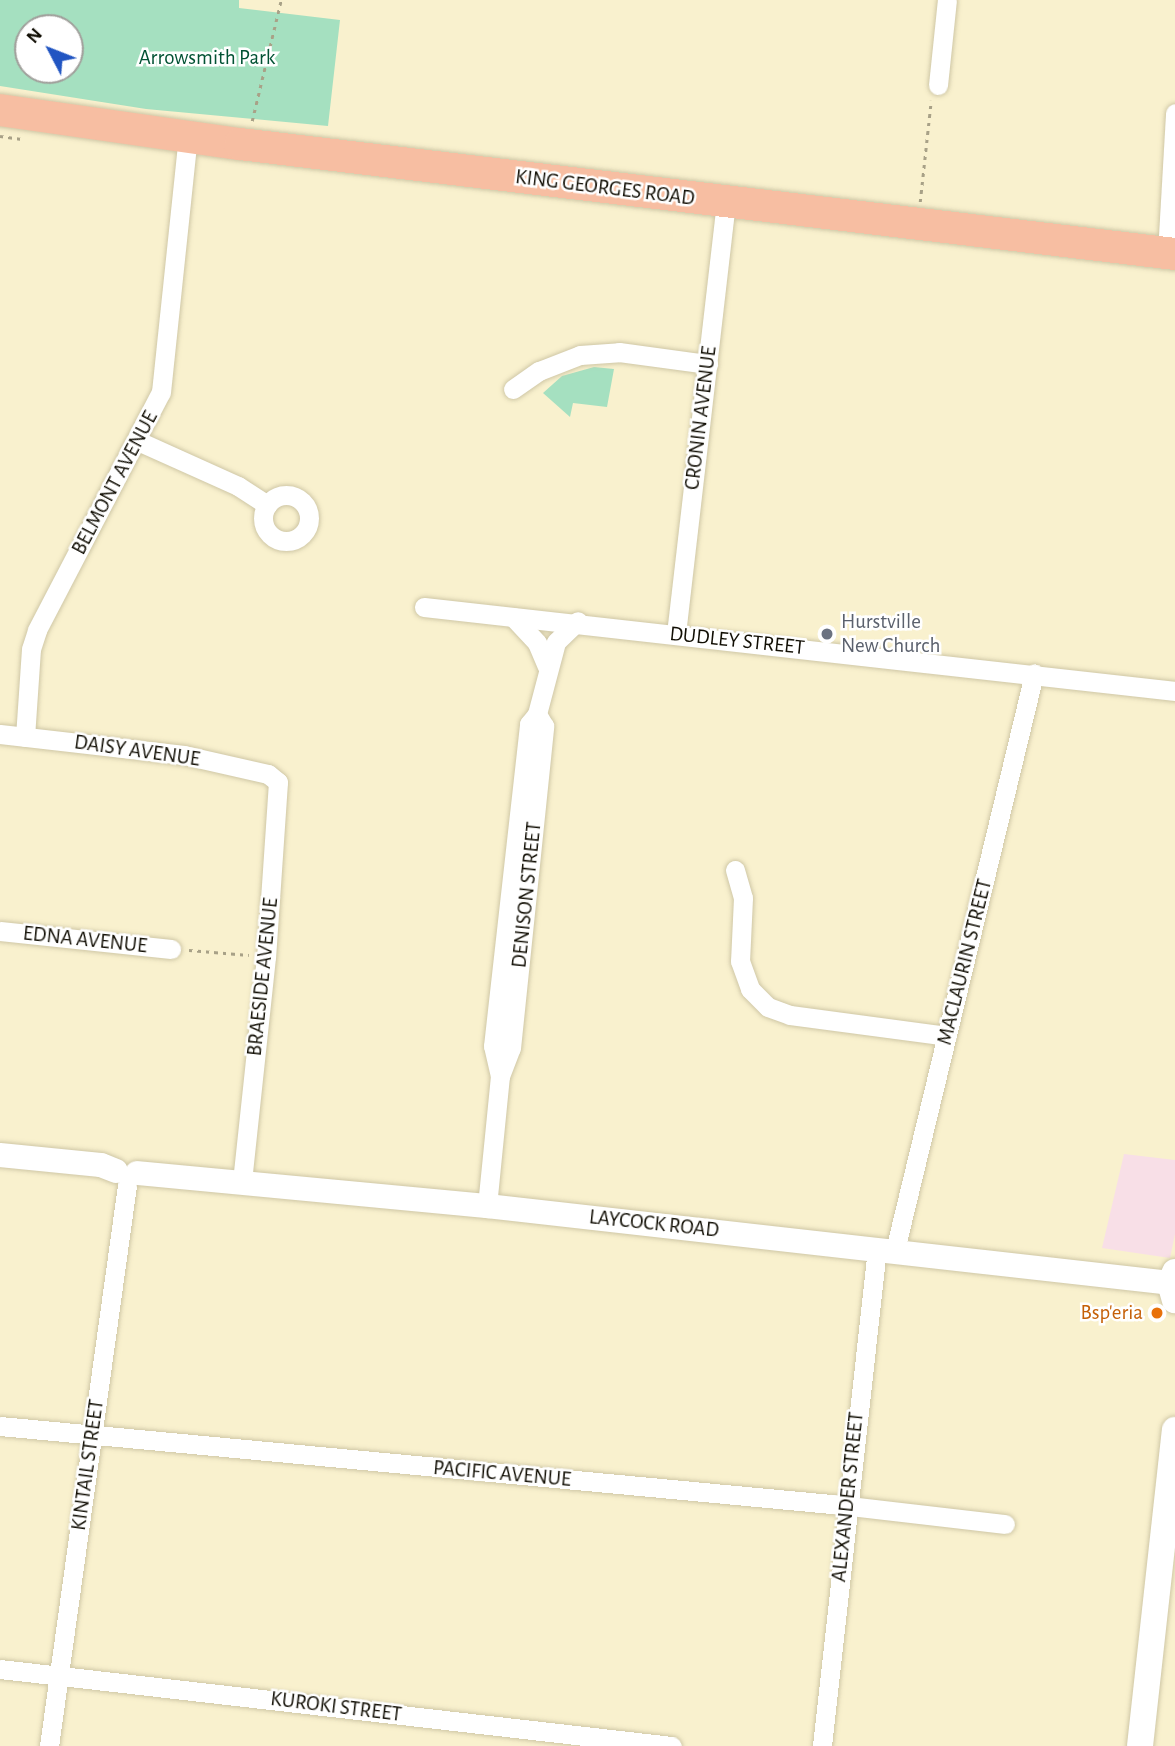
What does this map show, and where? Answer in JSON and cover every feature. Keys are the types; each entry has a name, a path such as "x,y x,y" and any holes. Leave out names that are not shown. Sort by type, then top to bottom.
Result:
{"highway":[{"name":"KING GEORGES ROAD","path":"0,110 35,118 188,137 1171,254"},
{"name":"KING GEORGES ROAD","path":"0,121 35,118"}],"main road":[{"path":"1140,1746 1175,1430"}],"street":[{"path":"935,91 947,0"},
{"path":"1171,254 1175,113"},
{"name":"BELMONT AVENUE","path":"25,737 33,640 162,392 188,137"},
{"name":"CRONIN AVENUE","path":"676,634 726,202"},
{"path":"513,389 539,371 580,355 619,352 708,364"},
{"path":"138,441 238,486 267,505"},
{"name":"DUDLEY STREET","path":"424,607 578,621 1175,691"},
{"path":"513,617 537,643 547,666"},
{"name":"DENISON STREET","path":"487,1206 500,1076 493,1046 529,724 537,714 547,666 556,642 578,621"},
{"name":"MACLAURIN STREET","path":"886,1250 947,1036 1034,674"},
{"name":"DAISY AVENUE","path":"0,734 184,755 273,776"},
{"name":"BRAESIDE AVENUE","path":"242,1181 266,957 280,791 273,776"},
{"path":"735,870 743,898 740,961 750,989 768,1007 790,1015 947,1036"},
{"name":"EDNA AVENUE","path":"0,931 170,948"},
{"name":"LAYCOCK ROAD","path":"0,1155 102,1165 127,1176 242,1181 487,1206 1173,1285"},
{"name":"KINTAIL STREET","path":"49,1746 127,1176"},
{"name":"ALEXANDER STREET","path":"822,1746 847,1505 886,1250"},
{"name":"PACIFIC AVENUE","path":"0,1426 847,1505 1004,1524"},
{"name":"KUROKI STREET","path":"0,1669 672,1746"}],"path":[{"path":"251,124 281,0"},
{"path":"920,202 935,91"},
{"path":"170,948 266,957"}],"shaded area":[{"path":"1124,1154 1175,1160 1175,1234 1170,1258 1102,1248"}],"green space":[{"name":"Arrowsmith Park","path":"0,0 239,0 239,8 340,20 328,126 146,109 0,86"},
{"path":"594,367 614,369 607,407 573,403 570,417 543,393 562,376"}],"place":[{"name":"Hurstville New Church","path":"827,634"},
{"name":"Bsp'eria","path":"1157,1313"}]}
